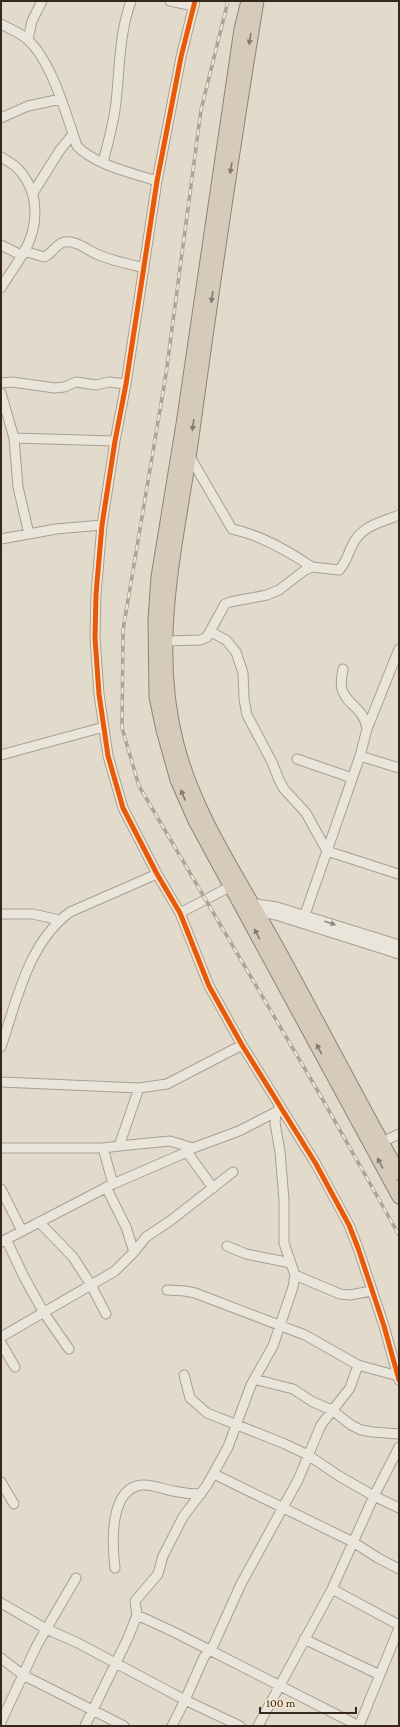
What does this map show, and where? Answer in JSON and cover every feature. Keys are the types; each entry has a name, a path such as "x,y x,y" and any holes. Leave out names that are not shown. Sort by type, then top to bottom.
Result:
{"highway":[{"path":"248,1 241,29 183,424 158,577 155,619 156,697 162,730 180,787 195,821 235,884 254,907 317,1020 399,1173"},
{"path":"257,1 189,455 168,583 165,679 171,720 178,748 200,808 235,884 399,1197"}],"street":[{"path":"28,39 32,21 42,1"},
{"path":"103,162 116,103 122,32 131,1"},
{"path":"170,1 195,4 181,57 157,181 126,384 115,441 102,525 96,594 95,638 99,694 108,756 124,808 157,874 180,913 209,986 278,1110 316,1164 348,1225 358,1248 371,1291 384,1326 399,1378"},
{"path":"1,24 28,39 50,72 77,146 83,152 103,162 157,181"},
{"path":"1,118 28,106 61,99"},
{"path":"33,193 60,150 73,134"},
{"path":"1,157 18,168 27,180 33,193 35,217 33,232 23,253 1,288"},
{"path":"1,245 23,253 44,257 55,247 64,242 73,243 86,247 99,255 144,268"},
{"path":"1,383 12,382 56,388 76,382 96,385 109,382 126,384"},
{"path":"1,393 5,427 14,438 18,487 29,534"},
{"path":"14,438 115,441"},
{"path":"189,455 232,529 246,532 291,552 312,567 339,570 343,566 357,538 373,524 399,515"},
{"path":"1,539 56,529 102,525"},
{"path":"165,641 200,640 211,632 225,604 267,595 279,590 305,570 312,567"},
{"path":"211,632 226,640 236,652 243,673 244,699 247,715 272,762 284,789 306,813 326,851 399,874"},
{"path":"303,919 360,756 367,728 399,649"},
{"path":"343,669 342,689 345,697 364,716 367,728"},
{"path":"1,755 104,727"},
{"path":"360,756 399,767"},
{"path":"296,759 352,778"},
{"path":"1,1047 23,979 38,947 60,920 70,912 157,874"},
{"path":"180,913 235,884"},
{"path":"254,907 277,907 303,919 399,954"},
{"path":"1,914 33,914 60,920"},
{"path":"303,919 399,945"},
{"path":"1,1082 139,1088 167,1084 242,1046"},
{"path":"119,1146 139,1088"},
{"path":"69,1349 44,1313 3,1240 110,1185 190,1150 239,1132 278,1110"},
{"path":"85,1726 128,1638 137,1615 135,1601 158,1574 164,1556 183,1517 214,1474 237,1426 254,1379 272,1346 295,1275 284,1238 284,1200 280,1152 275,1123 278,1110"},
{"path":"382,1142 399,1134"},
{"path":"1,1148 103,1148 170,1141 190,1150 213,1188"},
{"path":"103,1148 110,1185 134,1252"},
{"path":"1,1337 115,1271 155,1230 170,1221 233,1172"},
{"path":"1,1189 22,1231"},
{"path":"39,1222 73,1258 91,1285 106,1314"},
{"path":"227,1246 246,1254 291,1263"},
{"path":"295,1275 340,1294 350,1295 371,1291"},
{"path":"167,1290 195,1293 305,1335 358,1365 399,1378"},
{"path":"1,1343 14,1367"},
{"path":"172,1726 204,1657 214,1646 254,1560 284,1508 298,1480 321,1425 350,1388 358,1365"},
{"path":"184,1375 190,1398 206,1413 285,1444 308,1455 339,1476 399,1508"},
{"path":"254,1379 294,1389 313,1402 332,1410 351,1425 361,1430 399,1434"},
{"path":"258,1726 332,1589 374,1496 399,1447"},
{"path":"214,1474 353,1542 399,1569"},
{"path":"1,1482 3,1490 14,1504"},
{"path":"114,1568 113,1550 117,1513 121,1498 127,1491 143,1485 181,1493 201,1494"},
{"path":"1,1722 46,1629 76,1578"},
{"path":"332,1589 399,1625"},
{"path":"1,1603 46,1629 76,1642 185,1700 240,1726"},
{"path":"137,1615 176,1632 209,1650 280,1684 359,1726 399,1628"},
{"path":"304,1639 380,1675"},
{"path":"1,1658 23,1675 124,1726"}],"railway":[{"path":"228,1 201,110 166,374 123,630 122,728 139,786 319,1093 399,1235"}],"cycle path":[{"path":"195,1 181,57 157,181 126,384 115,441 102,525 96,594 95,638 99,694 108,756 123,808 157,874 180,913 209,986 242,1045 316,1164 349,1225 384,1326 399,1380"}]}
